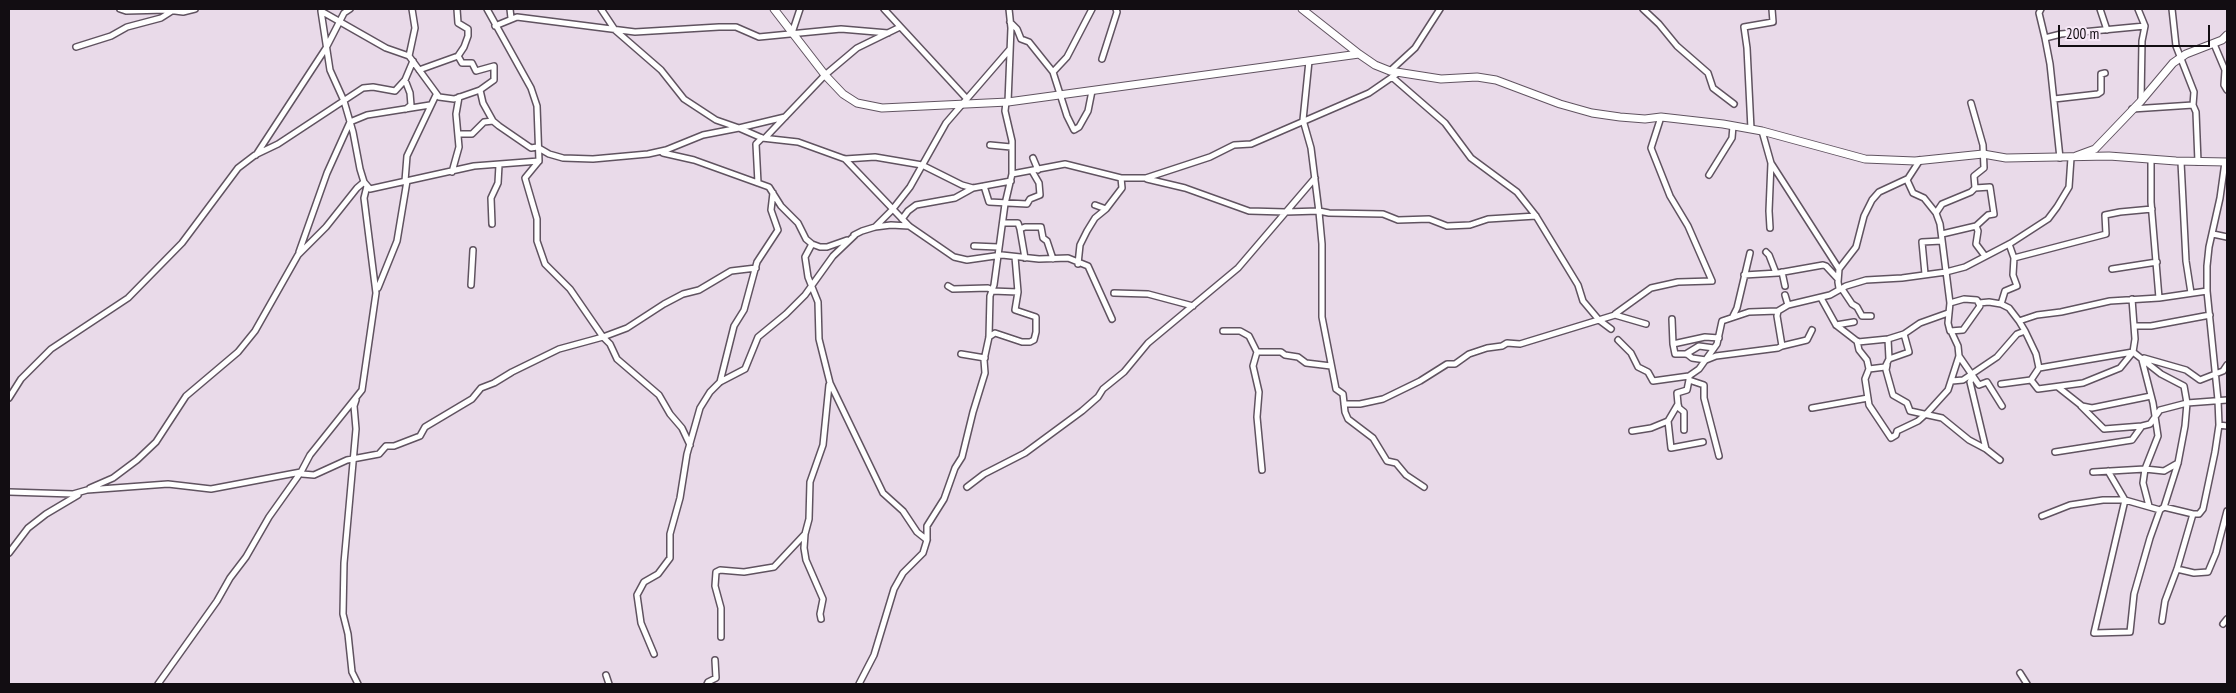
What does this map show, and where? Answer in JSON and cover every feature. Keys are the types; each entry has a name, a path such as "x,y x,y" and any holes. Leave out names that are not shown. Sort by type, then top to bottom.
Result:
{"street":[{"path":"120,9 126,11 183,12 195,9"},
{"path":"314,9 321,10 386,48 411,58 436,95 447,98 459,97 480,90 494,80 494,66 476,71 472,63 462,63 458,56"},
{"path":"255,155 326,48 341,22 344,12 350,9"},
{"path":"9,398 20,379 51,349 128,298 182,243 238,168 255,155 278,144 363,88 373,87 395,91 405,80 411,58 415,28 412,9"},
{"path":"419,70 458,56 468,36 468,29 458,23 457,9"},
{"path":"487,9 532,92 537,106 539,161 525,178 537,219 537,241 545,264 570,289 603,337 610,344 617,359 659,395 670,414 682,428 690,445"},
{"path":"510,9 511,18"},
{"path":"601,9 615,30 661,70 684,99 716,120 764,138 798,142 845,159 876,157 922,165 962,185 973,188"},
{"path":"774,9 825,75 843,94 857,104 868,107 882,108 965,101 1007,102 1359,54"},
{"path":"792,33 800,9"},
{"path":"884,9 965,101"},
{"path":"859,684 874,655 894,589 903,572 923,554 927,540 927,526 944,499 955,468 962,457 985,373 984,358 989,346 990,296 1005,204 1012,174 1012,147 1009,123 1005,111 1010,49 1009,9"},
{"path":"1053,72 1067,57 1092,9"},
{"path":"1102,59 1117,12 1116,9"},
{"path":"1302,9 1359,54 1375,65 1394,74 1445,123 1472,158 1517,192 1536,216 1578,285 1583,301 1599,320 1611,329"},
{"path":"1146,178 1210,157 1234,144 1251,144 1369,93 1394,74 1415,48 1440,9"},
{"path":"1643,9 1660,24 1677,46 1708,73 1713,88 1734,104"},
{"path":"1751,129 1747,48 1744,27 1773,22 1772,9"},
{"path":"2041,9 2039,13 2045,38 2054,99 2060,158"},
{"path":"2100,9 2107,30"},
{"path":"2138,9 2145,26 2142,42 2140,101"},
{"path":"2172,9 2176,46 2194,92 2193,105 2196,112 2198,162"},
{"path":"321,10 330,70 344,101 365,184 364,198 376,293"},
{"path":"76,47 111,36 127,27 161,18 172,11"},
{"path":"495,26 517,17 635,32 736,27 759,37 841,29 888,33"},
{"path":"1010,22 1017,29 1021,39 1029,42 1053,72 1074,130 1079,127 1088,111 1092,90"},
{"path":"2045,38 2061,34 2145,26"},
{"path":"758,183 756,144 825,75 857,48 900,27"},
{"path":"2071,158 2095,149 2140,101 2165,70 2180,58 2214,44 2227,35"},
{"path":"2214,44 2225,70 2224,85 2227,90"},
{"path":"875,227 892,210 910,187 946,123 1010,49"},
{"path":"1309,61 1303,120 1311,148 1319,210 1322,244 1322,317 1336,389 1343,394 1348,420 1373,438 1387,462 1396,463 1406,475 1424,487"},
{"path":"1394,74 1441,79 1477,77 1496,80 1560,104 1592,113 1637,118 1661,117 1751,129 1864,159 1920,160 1983,154 2006,158 2109,156 2181,162 2226,162 2206,266 2218,400 2218,425 2216,452 2203,509 2199,514 2193,514 2125,500 2103,500 2070,505 2042,516"},
{"path":"2054,99 2098,94 2101,92 2101,74 2105,74"},
{"path":"405,80 411,105 405,110"},
{"path":"480,90 483,103 494,121 531,148 537,147 556,157 575,159 658,152 703,135 785,117"},
{"path":"158,684 217,601 269,517 301,472 310,455 362,390 376,293 397,241 406,181 407,156 436,95"},
{"path":"452,172 459,147 456,114 459,97"},
{"path":"1971,102 1980,131 1984,168 1974,176 1975,188"},
{"path":"9,553 28,528 46,514 87,490 113,478 137,460 156,442 186,396 238,352 255,332 298,255 327,173 350,122 367,115 430,105"},
{"path":"2132,109 2193,105"},
{"path":"1344,404 1360,404 1383,399 1420,381 1447,364 1455,364 1469,354 1487,348 1502,346 1507,343 1520,344 1615,315 1651,288 1678,282 1712,282 1688,226 1670,196 1651,148 1661,117"},
{"path":"459,134 472,134 484,122 494,121"},
{"path":"1709,175 1732,138 1733,126"},
{"path":"1762,132 1771,163 1839,270"},
{"path":"990,145 1012,147"},
{"path":"658,152 694,160 769,187 781,206 798,223 806,238 820,248 843,243 855,235 875,227 891,225 909,226"},
{"path":"984,186 988,201 1005,204 1027,204 1030,199 1040,195 1033,158"},
{"path":"1684,430 1684,412 1679,408 1677,393 1687,390 1689,378 1706,360 1714,348 1719,338 1722,321 1750,312 1778,311 1788,305 1821,298 1866,280 1925,274 1965,267 2009,244 2048,219 2069,187 2071,158"},
{"path":"845,159 909,226 954,257 966,260 997,255 1053,260 1068,258 1078,264 1088,266 1112,319"},
{"path":"2151,159 2152,209 2159,298"},
{"path":"1871,316 1862,316 1857,307 1852,304 1842,289 1839,288 1839,270 1853,252 1864,216 1872,200 1879,192 1906,179 1920,160"},
{"path":"365,184 374,189 474,166 539,161"},
{"path":"2181,162 2186,261 2191,294"},
{"path":"1770,228 1771,163"},
{"path":"1012,174 1065,164 1121,178 1146,178 1185,188 1249,211 1285,212 1319,210 1329,214 1383,214 1398,220 1429,219 1447,226 1470,225 1488,219 1536,216"},
{"path":"492,224 491,198 498,183 499,165"},
{"path":"1078,264 1080,245 1095,218 1106,209 1122,188 1121,178"},
{"path":"967,487 991,470 1025,453 1082,411 1124,372 1148,343 1238,268 1315,178"},
{"path":"1821,298 1836,325 1857,341 1859,350 1867,360 1869,369 1865,379 1871,411 1891,438 1896,435 1897,431 1925,415 1948,390 1959,356 1958,346 1948,320 1950,302 1942,234 1936,213 1924,198 1914,193 1906,179"},
{"path":"902,219 916,205 955,198 973,188 1011,181"},
{"path":"298,255 365,184"},
{"path":"1936,213 1942,204 1968,194 1975,188 1990,187 1994,214 1988,215 1987,218 1976,226 1942,234"},
{"path":"720,382 734,326 744,310 756,268 764,250 778,230 771,210 773,193"},
{"path":"1095,205 1106,209"},
{"path":"2014,258 2106,234 2105,215 2152,209"},
{"path":"1003,223 1018,223 1025,258"},
{"path":"1976,226 1978,231 1976,244 1985,256"},
{"path":"1020,229 1025,227 1041,227 1042,238 1047,241 1053,260"},
{"path":"2213,234 2227,237"},
{"path":"654,654 641,622 636,595 644,582 658,574 670,558 670,534 700,408 710,392 720,382 745,369 758,336 786,314 812,286 834,256 855,235"},
{"path":"1925,274 1922,242 1942,241"},
{"path":"812,244 805,256 818,302 819,339 830,383 883,492 903,511 917,532 927,540"},
{"path":"2001,304 2004,291 2017,286 2013,275 2014,258 2009,244"},
{"path":"974,246 998,248"},
{"path":"471,285 474,250"},
{"path":"1733,316 1737,308 1750,252"},
{"path":"1766,252 1776,273"},
{"path":"989,337 995,333 1022,342 1034,340 1036,317 1015,310 1018,292 1015,257"},
{"path":"2112,269 2157,262"},
{"path":"1744,275 1776,273 1823,264 1838,279"},
{"path":"9,492 73,494 87,490 168,484 211,489 301,472 302,474 314,475 352,459 378,454 386,446 394,446 420,436 425,427 472,399 481,388 494,383 535,360 559,349 603,337 627,328 664,304 683,294 699,290 730,271 756,268"},
{"path":"1782,272 1785,286"},
{"path":"948,286 953,289 988,288 1018,292"},
{"path":"2019,321 2038,315 2110,301 2159,298 2207,291"},
{"path":"1114,293 1148,294 1193,306"},
{"path":"1785,295 1788,305"},
{"path":"1950,302 1971,298 1979,303 2001,304 2009,308 2019,321 2036,354 2039,368 2031,380 2001,384"},
{"path":"2031,380 2038,389 2083,383 2120,368 2133,352 2135,339 2132,299"},
{"path":"1951,331 1964,329 1969,319 1980,306 1979,303"},
{"path":"1778,311 1777,325 1782,346"},
{"path":"1857,341 1888,339 1904,334 1920,323 1948,313"},
{"path":"1615,315 1646,324"},
{"path":"2134,326 2151,326 2210,315"},
{"path":"1672,319 1675,354 1686,354 1698,346 1714,348"},
{"path":"1836,325 1854,322"},
{"path":"1686,354 1692,358 1706,360 1716,356 1746,353 1807,340 1812,330"},
{"path":"1223,331 1240,331 1249,336 1257,352 1253,366 1259,392 1258,417 1262,470"},
{"path":"1952,381 1963,380 1973,375 1997,357 2017,334 2025,331"},
{"path":"1869,369 1886,365 1909,352 1904,334"},
{"path":"1673,344 1705,337 1719,338"},
{"path":"1888,339 1886,365 1894,395 1907,403 1910,411 1942,418 2000,460"},
{"path":"1618,340 1631,353 1638,367 1648,372 1653,381 1689,378 1704,385 1704,398 1719,456"},
{"path":"1257,352 1281,352 1285,355 1298,357 1306,363 1331,366"},
{"path":"2039,368 2133,352 2161,374 2184,386 2187,403 2178,462 2150,538 2134,594 2130,632 2094,633 2125,500 2108,471"},
{"path":"961,354 984,358"},
{"path":"1959,356 1979,385 1987,382 2002,406"},
{"path":"2141,358 2186,370 2200,380 2216,375 2223,371 2227,365"},
{"path":"2141,358 2151,396 2158,436 2145,469 2143,483 2150,506"},
{"path":"1973,375 1970,382 1986,449"},
{"path":"821,619 823,599 806,560 805,534 810,519 810,482 823,445 830,383"},
{"path":"2057,386 2081,405 2104,429 2150,424 2160,410 2187,403 2227,400"},
{"path":"2081,405 2092,408 2151,396"},
{"path":"356,398 354,406 356,430 344,563 343,614 348,634 352,672 358,684"},
{"path":"1812,408 1868,398"},
{"path":"1632,431 1654,427 1668,421 1678,404"},
{"path":"1668,421 1671,448 1703,442"},
{"path":"2218,425 2227,426"},
{"path":"2054,452 2132,440 2142,426"},
{"path":"2093,472 2145,469 2164,471 2178,462"},
{"path":"2177,569 2194,573 2208,572 2226,523 2227,511"},
{"path":"2162,620 2165,601 2177,569 2193,514"},
{"path":"721,637 721,608 714,586 716,572 720,570 744,572 774,566 784,558 805,534"},
{"path":"2223,624 2227,619"},
{"path":"707,684 716,678 715,660"},
{"path":"2020,673 2027,684"},
{"path":"606,674 609,684"}]}
